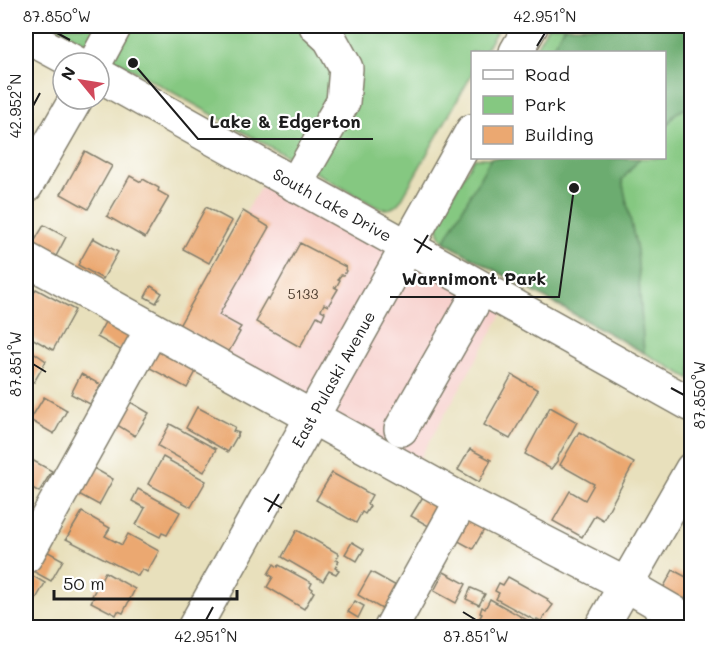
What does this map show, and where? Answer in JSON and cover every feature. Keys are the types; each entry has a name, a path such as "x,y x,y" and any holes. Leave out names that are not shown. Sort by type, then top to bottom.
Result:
{"street":[{"path":"102,51 115,26"},
{"path":"295,185 343,102 346,68 330,39 316,26"},
{"path":"517,51 531,26"},
{"path":"26,36 54,51"},
{"name":"South Lake Drive","path":"111,82 692,405"},
{"path":"26,186 69,111"},
{"name":"East Pulaski Avenue","path":"194,627 471,133"},
{"path":"26,259 462,500 625,584 692,623"},
{"path":"401,429 481,289"},
{"path":"26,556 152,328"},
{"path":"601,627 692,469"},
{"path":"391,627 462,500"}],"shaded area":[{"path":"270,171 508,304 412,472 171,339"}],"green space":[{"path":"55,26 500,26 485,51 471,51 471,76 401,200 393,207 384,209 111,57 111,51 99,51"},
{"path":"548,26 691,26 691,379 444,242 439,233 439,218 473,159 666,159 666,51 534,51"},
{"path":"565,26 691,26 691,106 676,113 666,127 666,51 551,51"},
{"path":"490,159 639,159 622,180 637,250 644,353 444,242"}],"building":[{"path":"85,151 112,166 88,209 61,194"},
{"path":"130,176 141,182 143,179 169,197 145,238 107,216"},
{"path":"206,207 232,221 209,263 183,249"},
{"path":"243,211 269,227 219,315 241,327 228,353 179,326"},
{"path":"44,225 66,237 54,260 31,247"},
{"path":"93,238 118,252 103,279 78,265"},
{"path":"300,243 346,267 346,271 338,279 340,280 334,287 338,289 328,306 324,304 321,310 325,312 322,319 317,316 300,347 256,322 260,315 258,314 267,298 269,300"},
{"path":"151,286 162,293 156,303 145,297"},
{"path":"36,289 75,310 53,350 26,335 26,307"},
{"path":"111,311 137,325 122,351 97,337"},
{"path":"152,340 199,366 187,388 139,362"},
{"path":"26,347 46,361 34,382 26,379"},
{"path":"81,374 101,385 90,404 71,394"},
{"path":"512,375 538,390 510,439 484,425"},
{"path":"44,397 67,410 54,434 30,420"},
{"path":"127,400 149,413 135,436 114,423"},
{"path":"197,407 235,427 233,431 239,433 228,452 186,428"},
{"path":"550,407 577,422 551,469 525,454"},
{"path":"170,424 216,449 204,472 158,446"},
{"path":"579,432 634,463 603,520 595,515 582,537 553,521 570,491 585,500 594,484 560,465"},
{"path":"470,449 491,460 479,482 458,470"},
{"path":"163,457 206,481 191,507 148,484"},
{"path":"30,459 52,471 39,492 26,484 26,467"},
{"path":"88,465 113,479 99,505 73,491"},
{"path":"332,473 372,495 367,504 370,506 365,514 362,512 356,523 316,500"},
{"path":"138,489 180,512 167,535 162,533 160,537 136,525 145,508 132,501"},
{"path":"424,495 445,507 432,528 411,516"},
{"path":"82,512 110,528 105,536 122,545 128,534 159,551 147,572 142,569 138,576 66,539"},
{"path":"464,514 486,526 473,549 451,537"},
{"path":"297,530 339,554 336,560 339,561 335,568 339,570 336,574 329,571 323,581 282,557"},
{"path":"352,542 364,549 357,561 345,554"},
{"path":"41,548 63,560 51,581 29,569"},
{"path":"274,564 312,583 310,587 314,592 304,609 267,587 273,577 268,574"},
{"path":"673,570 692,580 692,587 682,604 661,592"},
{"path":"26,572 45,583 33,604 26,600"},
{"path":"105,572 135,589 123,613 118,611 116,615 91,602"},
{"path":"371,572 400,588 387,612 358,595"},
{"path":"444,572 466,584 456,603 434,591"},
{"path":"508,577 548,599 547,601 553,605 541,621 537,619 536,621 496,599 499,593 495,591 499,583 503,585"},
{"path":"471,588 485,594 479,605 466,599"},
{"path":"490,599 534,624 532,628 481,628 476,624 482,614 480,613 482,607 485,609"},
{"path":"355,601 364,606 358,618 348,612"}],"place":[{"name":"Lake & Edgerton","path":"133,63"},
{"name":"Warnimont Park","path":"574,188"}]}
